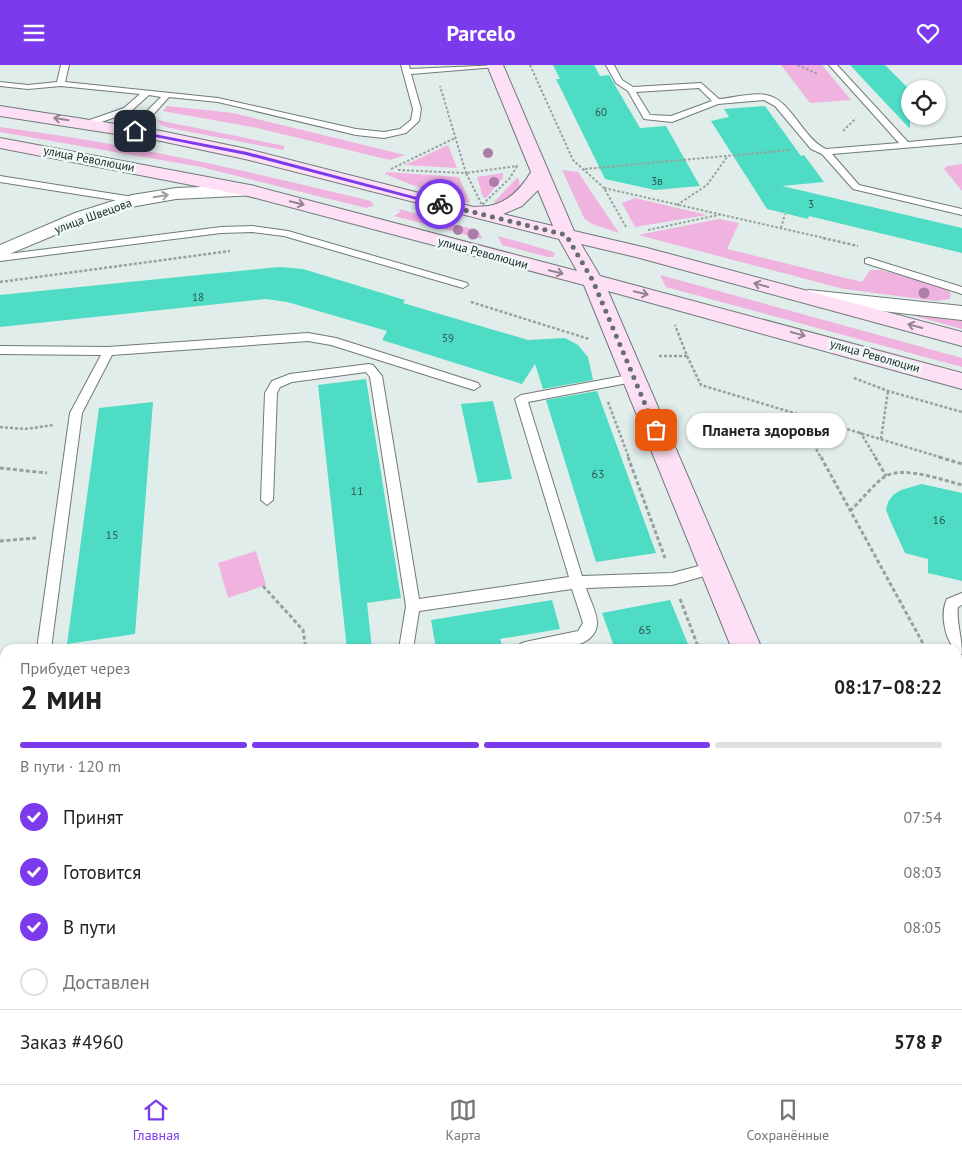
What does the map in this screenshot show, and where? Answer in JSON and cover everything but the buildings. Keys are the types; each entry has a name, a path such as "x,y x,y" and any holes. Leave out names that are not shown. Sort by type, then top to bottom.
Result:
{"main road":[{"path":"495,65 566,235 593,281 745,644"},
{"path":"0,111 151,134 247,154 464,211 640,252 962,339"},
{"name":"улица Революции","path":"0,143 250,191 827,342 962,381"},
{"path":"464,211 484,212 512,205 525,197 534,186 539,173"},
{"path":"345,215 362,217 371,215 384,207 388,198 385,193 374,186"}],"street":[{"name":"улица Швецова","path":"0,252 97,211 133,201 200,192 250,191"},
{"path":"808,297 962,313"}],"lane":[{"path":"60,84 65,65"},
{"path":"0,77 218,100 356,133 384,135 403,131 415,121 417,109 406,68 436,69 495,65"},
{"path":"610,65 619,81 631,91 647,117 662,120 672,119 717,102 765,97 778,103 814,147 826,152 856,187 962,211"},
{"path":"833,65 906,145"},
{"path":"0,84 28,87 60,84"},
{"path":"631,91 701,85 717,102"},
{"path":"87,123 127,110 148,92"},
{"path":"151,134 143,125 148,115 168,94"},
{"path":"826,152 962,140"},
{"path":"0,179 133,201"},
{"path":"0,258 221,230 253,229 285,233 462,285"},
{"path":"870,261 962,291"},
{"path":"0,350 108,351 308,337 332,341 474,385"},
{"path":"45,644 76,413 108,351"},
{"path":"267,499 271,393 276,384 290,378 369,368 376,376 413,606 407,644"},
{"path":"549,644 582,637 588,630 590,623 521,399 634,378"},
{"path":"413,606 578,581 672,579 714,568"},
{"path":"960,644 950,628 949,614 952,603 962,599"}],"path":[{"path":"530,65 573,160 604,188 630,234"},
{"path":"798,65 824,77"},
{"path":"436,69 466,173 482,205 510,178 517,166 466,173"},
{"path":"838,137 858,115"},
{"path":"391,169 455,138"},
{"path":"676,205 707,185 727,157"},
{"path":"585,169 614,167"},
{"path":"604,188 864,248"},
{"path":"640,232 723,214"},
{"path":"781,228 785,214"},
{"path":"0,282 237,250"},
{"path":"466,301 592,340 602,357 602,383 697,644"},
{"path":"673,320 701,385 962,464"},
{"path":"659,356 687,356"},
{"path":"881,439 888,391"},
{"path":"797,414 923,644"},
{"path":"0,427 25,429 74,423"},
{"path":"860,432 886,476"},
{"path":"0,468 67,475"},
{"path":"850,511 886,476 908,474 962,485"},
{"path":"0,541 60,537"},
{"path":"263,586 303,630 305,644"}],"shaded area":[{"path":"781,65 822,65 851,100 810,103"},
{"path":"167,106 233,113 405,155 390,160 257,128 163,111"},
{"path":"157,120 285,146 283,150 170,128 161,125"},
{"path":"0,127 93,141 186,159 371,201 374,206 366,208 201,167 0,132"},
{"path":"448,145 457,168 405,165"},
{"path":"962,164 962,191 944,169 947,166"},
{"path":"562,170 578,172 619,233 592,224 584,218"},
{"path":"387,172 459,177 470,203 437,195 385,174"},
{"path":"503,173 503,178 486,198 483,197 477,177"},
{"path":"518,177 521,190 497,205 494,202"},
{"path":"635,198 707,215 635,227 622,203"},
{"path":"399,209 479,231 482,239 394,216 400,212"},
{"path":"719,219 739,223 727,249 862,282 870,270 881,270 946,288 951,294 950,299 936,301 844,289 638,235"},
{"path":"498,236 551,251 555,254 553,257 548,257 502,245"},
{"path":"660,275 962,358 962,367 666,287"},
{"path":"904,313 962,321 962,329"},
{"path":"256,551 266,585 228,598 218,563"}],"way so far":[{"path":"440,204 566,235 593,281 656,430"}],"place":[{"name":"Планета здоровья","path":"656,430"}],"route":[{"path":"135,131 247,154 440,204"}]}
